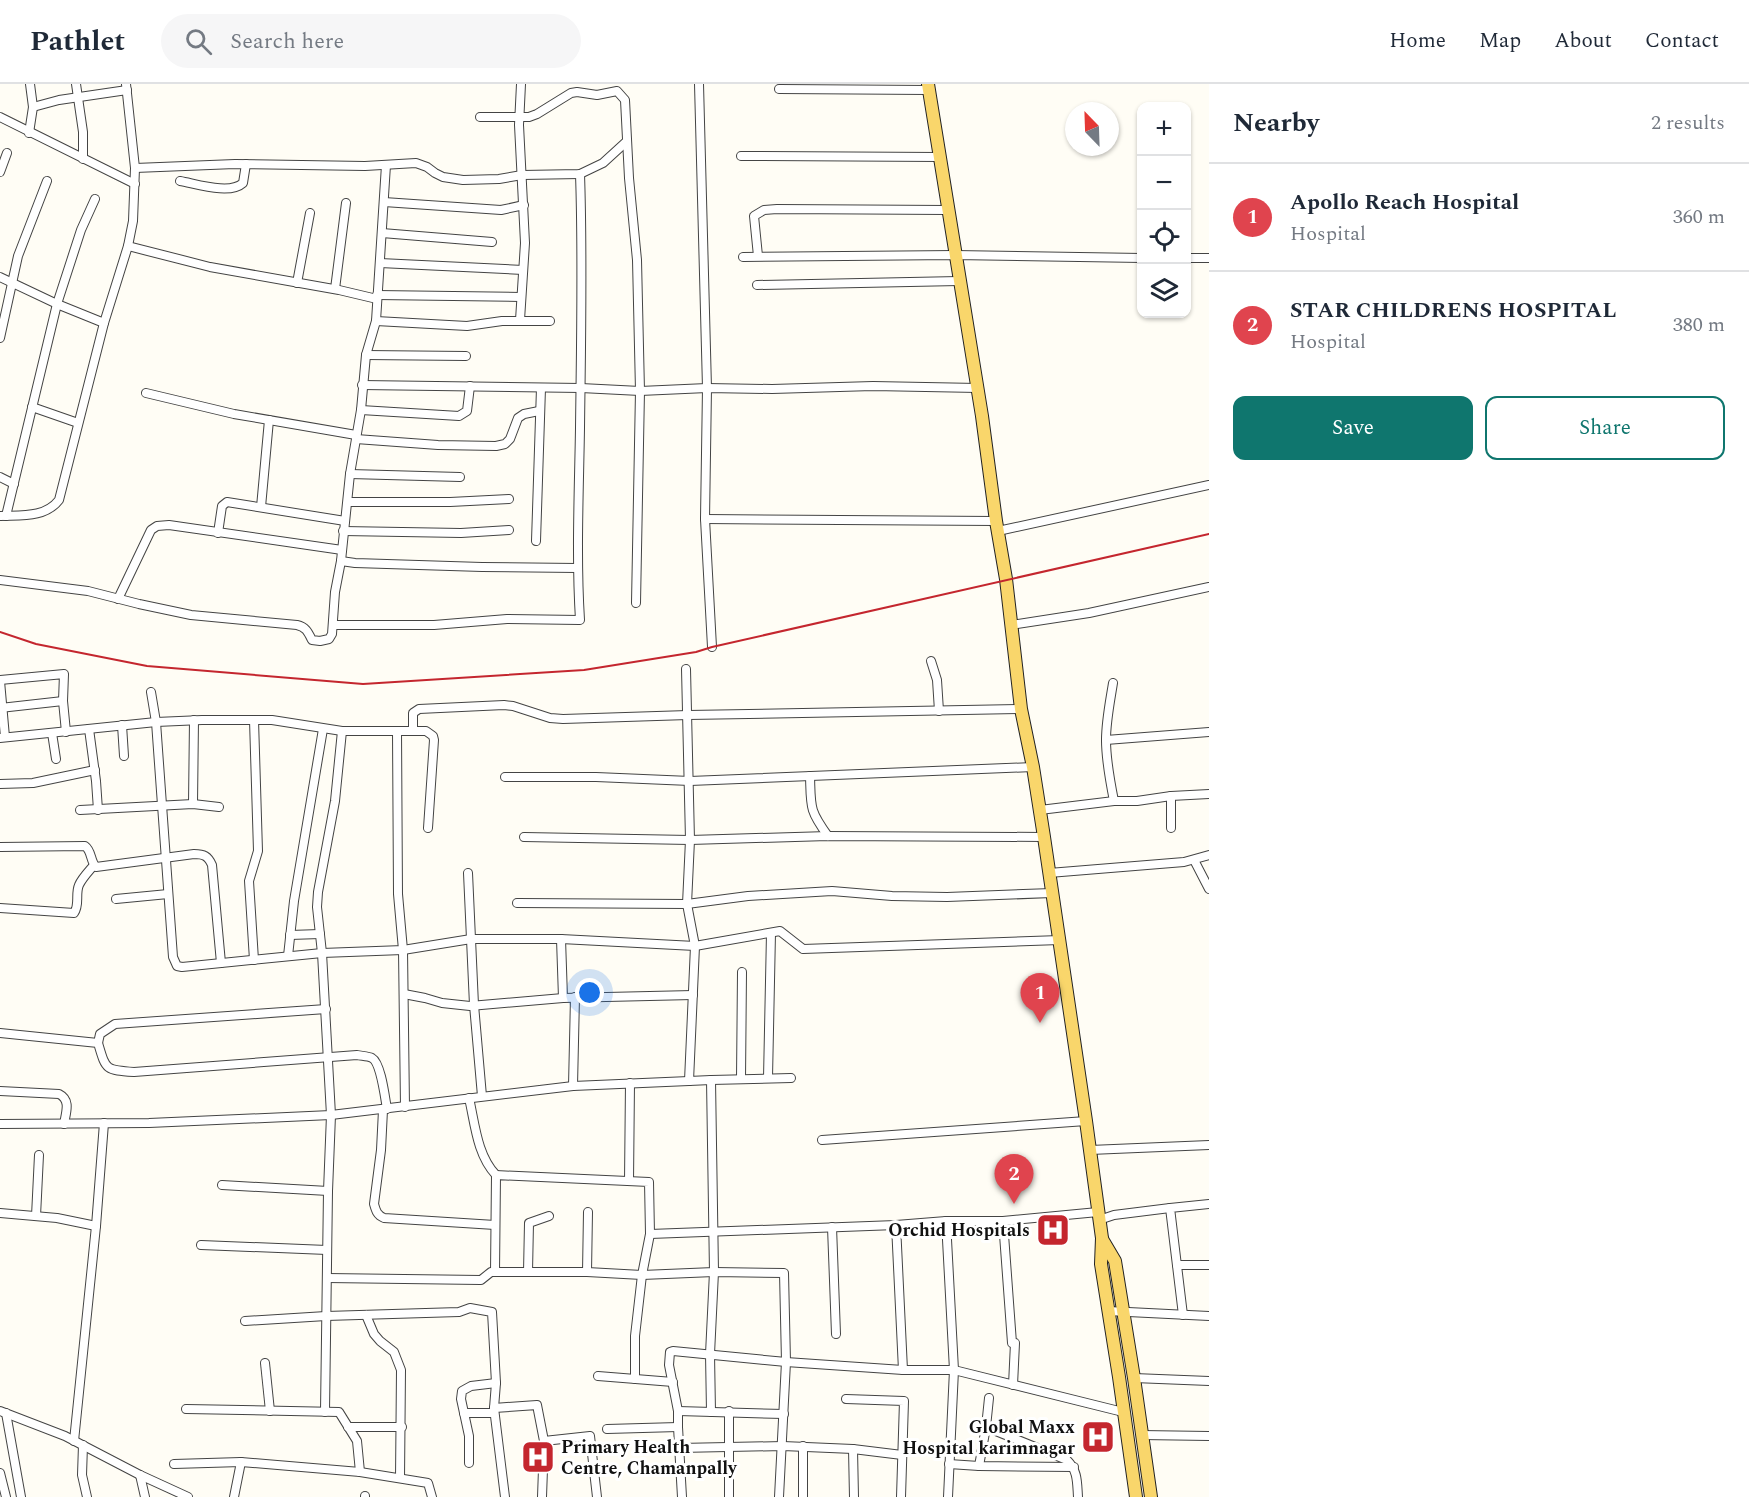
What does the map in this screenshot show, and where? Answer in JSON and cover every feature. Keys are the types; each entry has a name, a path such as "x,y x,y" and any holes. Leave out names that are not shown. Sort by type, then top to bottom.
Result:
{"main road":[{"path":"928,87 978,388 1006,579 1021,709 1033,767 1060,940 1102,1238 1101,1264 1136,1497"},
{"path":"1102,1238 1115,1261 1151,1497"}],"street":[{"path":"29,133 33,107 30,84"},
{"path":"76,84 83,132 83,159"},
{"path":"520,320 525,243 520,117 521,84"},
{"path":"699,84 708,388 705,519 712,647"},
{"path":"33,107 127,87 135,168 135,206 128,246 104,323 59,500 43,512 3,516 14,484 57,304 81,230 95,199"},
{"path":"779,89 928,87"},
{"path":"480,117 520,117 537,114 571,93 577,92 597,95 617,91 625,100 626,142 637,260 640,391 636,603"},
{"path":"0,117 135,184"},
{"path":"135,168 416,164 427,166 443,177 463,180 499,179 580,174 603,163 626,142"},
{"path":"0,172 7,153"},
{"path":"741,156 940,157"},
{"path":"180,181 210,187 235,188 243,183 246,165"},
{"path":"0,580 88,591 191,615 302,626 308,631 312,640 329,639 333,625 335,592 341,561 350,474 361,410 366,355 376,321 386,165"},
{"path":"333,625 434,625 507,619 580,620 577,568 582,242 580,174"},
{"path":"0,339 22,242 47,181"},
{"path":"384,202 501,210 524,206"},
{"path":"335,289 346,203"},
{"path":"758,256 754,216 764,210 802,208 948,210"},
{"path":"297,283 310,213"},
{"path":"382,232 492,242"},
{"path":"128,246 210,267 377,297 521,297"},
{"path":"743,256 955,255 1137,258"},
{"path":"1191,258 1209,258"},
{"path":"380,262 523,270"},
{"path":"0,277 104,323"},
{"path":"757,285 959,280"},
{"path":"376,321 467,326 520,320 550,321"},
{"path":"366,355 466,356"},
{"path":"362,385 541,387 640,391 873,386 978,388"},
{"path":"361,410 459,416 467,411 470,386"},
{"path":"536,541 541,387"},
{"path":"146,393 234,414 356,437 438,445 496,446 505,444 510,439 518,418 524,414 539,411"},
{"path":"32,407 78,423"},
{"path":"261,507 269,420"},
{"path":"350,474 460,477"},
{"path":"0,477 14,484"},
{"path":"705,519 997,526 1209,486"},
{"path":"348,502 509,499"},
{"path":"218,533 222,506 224,503 231,502 345,521"},
{"path":"118,598 151,530 157,526 169,525 342,550"},
{"path":"343,531 461,533 509,530"},
{"path":"341,561 471,567 577,568"},
{"path":"1011,625 1089,613 1209,588"},
{"path":"931,661 937,680 939,711"},
{"path":"686,669 690,781 687,904 695,946 689,1081"},
{"path":"66,732 63,674 0,680 2,738 66,732 122,725 194,720 272,720 342,731 413,730 430,733 434,740 428,828"},
{"path":"1113,683 1106,740 1114,801"},
{"path":"151,692 156,722 173,957 177,966 322,953 403,950 471,939 561,939 695,946 780,931 803,949 1060,940"},
{"path":"1,708 63,701"},
{"path":"413,730 413,713 419,709 513,706 540,716 563,719 1021,709"},
{"path":"193,804 194,720"},
{"path":"254,720 259,843 249,881 254,960"},
{"path":"122,725 124,756"},
{"path":"89,729 98,810"},
{"path":"288,956 294,901 323,729"},
{"path":"325,1412 331,1115 326,1009 317,907 335,801 342,731"},
{"path":"397,731 398,894 403,950 405,1107"},
{"path":"1106,740 1209,732"},
{"path":"52,733 56,759"},
{"path":"505,777 596,777 690,781 1033,767"},
{"path":"0,784 33,783 94,770"},
{"path":"810,776 811,806 817,821 828,836"},
{"path":"1040,810 1114,801 1209,794"},
{"path":"1171,796 1171,828"},
{"path":"80,810 193,804 219,807"},
{"path":"524,837 690,840 828,836 1044,837"},
{"path":"0,847 85,846 89,848 94,865"},
{"path":"94,865 102,867 203,854 212,865 221,963"},
{"path":"1049,873 1184,862 1209,855"},
{"path":"1194,860 1209,889"},
{"path":"0,908 74,913 79,885 94,865"},
{"path":"468,873 474,1005 482,1096"},
{"path":"517,903 687,904 748,896 832,891 892,896 947,897 1052,893"},
{"path":"116,899 168,894"},
{"path":"768,1078 771,933"},
{"path":"290,935 320,934"},
{"path":"561,939 563,998"},
{"path":"741,1079 742,972"},
{"path":"404,994 442,1003 474,1005 575,997 693,995"},
{"path":"573,1086 575,997"},
{"path":"326,1009 115,1024 100,1034 98,1043 107,1067 115,1071 134,1072 357,1055 374,1059 378,1066 385,1109 374,1204 376,1211 384,1218 495,1225"},
{"path":"0,1034 98,1043"},
{"path":"0,1124 149,1123 331,1115 573,1086 791,1078"},
{"path":"711,1080 715,1231 710,1353 711,1412"},
{"path":"629,1181 630,1083"},
{"path":"0,1091 63,1096 67,1104 64,1124"},
{"path":"469,1098 482,1154 496,1175 649,1182 650,1234 642,1275 635,1336 635,1379"},
{"path":"822,1140 1086,1121"},
{"path":"74,1441 104,1124"},
{"path":"1090,1150 1209,1145"},
{"path":"36,1216 39,1155"},
{"path":"495,1272 496,1175"},
{"path":"222,1185 328,1191"},
{"path":"650,1234 1099,1216 1209,1204"},
{"path":"1170,1208 1183,1315"},
{"path":"586,1272 588,1212"},
{"path":"0,1213 57,1218 96,1226"},
{"path":"528,1272 529,1223 549,1216"},
{"path":"946,1221 954,1370 948,1497"},
{"path":"1003,1221 1014,1343 1013,1385"},
{"path":"896,1225 903,1370"},
{"path":"832,1227 836,1334"},
{"path":"201,1245 327,1250"},
{"path":"1177,1265 1209,1265"},
{"path":"327,1278 481,1280 489,1273 495,1272 586,1272 642,1275 714,1272 784,1273 786,1362 779,1497"},
{"path":"245,1321 459,1312 470,1308 492,1312 496,1383 494,1410 506,1497"},
{"path":"1108,1311 1209,1316"},
{"path":"366,1315 374,1334 394,1352 401,1370 400,1478"},
{"path":"682,1497 678,1411 669,1365 670,1352 673,1351 903,1370 954,1370 1123,1412"},
{"path":"265,1363 270,1411"},
{"path":"598,1376 673,1382"},
{"path":"1134,1378 1209,1381"},
{"path":"469,1463 469,1436 461,1399 462,1391 471,1386 496,1383"},
{"path":"979,1466 989,1398"},
{"path":"846,1399 904,1401 901,1497"},
{"path":"464,1413 537,1405 544,1441 542,1497"},
{"path":"186,1410 339,1412 357,1441 360,1472"},
{"path":"678,1411 784,1414"},
{"path":"729,1411 729,1497"},
{"path":"3,1412 83,1445 188,1497"},
{"path":"3,1412 21,1497"},
{"path":"986,1426 1067,1460 1074,1467 1077,1476 1077,1497"},
{"path":"348,1427 402,1427"},
{"path":"607,1429 678,1427"},
{"path":"544,1441 590,1436 597,1497"},
{"path":"1141,1436 1209,1436"},
{"path":"83,1445 82,1475 87,1497"},
{"path":"679,1448 803,1446 902,1455"},
{"path":"803,1446 803,1497"},
{"path":"853,1449 854,1497"},
{"path":"234,1497 241,1462"},
{"path":"174,1464 241,1462 360,1472 428,1483 432,1497"},
{"path":"949,1464 1074,1467"},
{"path":"0,1473 6,1497"},
{"path":"140,1475 145,1497"}],"railway":[{"path":"0,632 36,644 147,666 363,684 584,670 696,652 1209,534"}],"place":[{"name":"Apollo Reach Hospital","path":"1040,1023"},
{"name":"STAR CHILDRENS HOSPITAL","path":"1014,1204"},
{"name":"Orchid Hospitals","path":"1053,1230"},
{"name":"Global Maxx Hospital karimnagar","path":"1098,1437"},
{"name":"Primary Health Centre, Chamanpally","path":"538,1457"}]}
